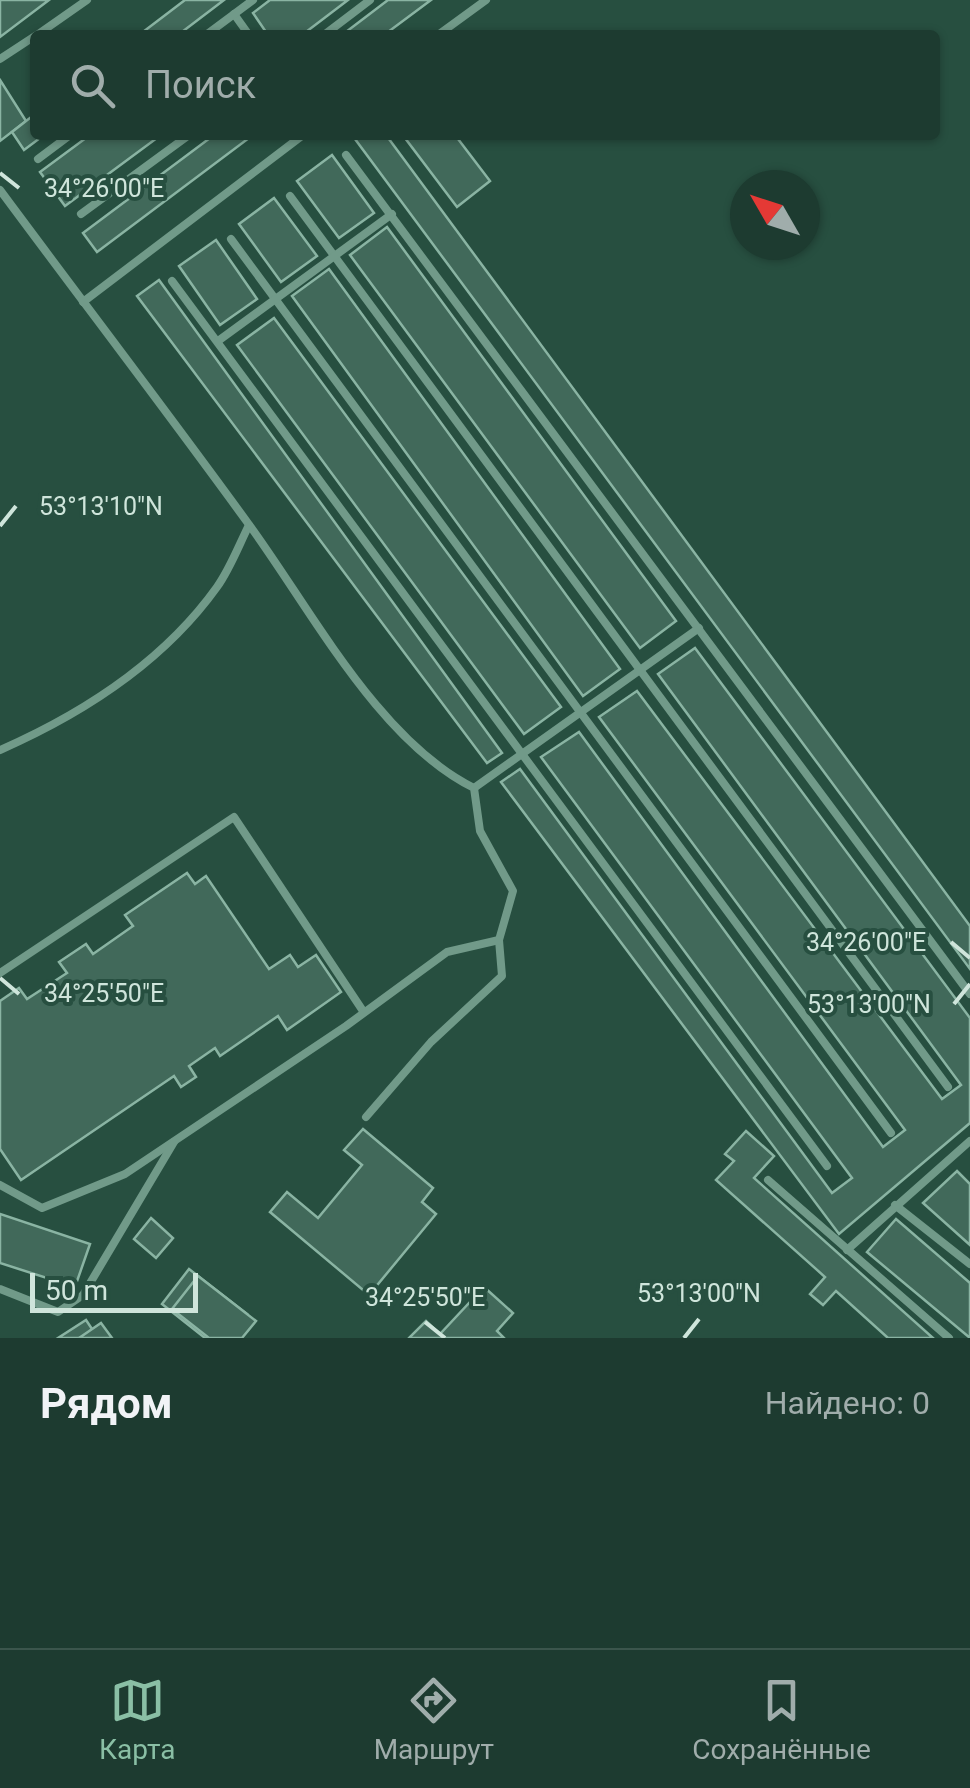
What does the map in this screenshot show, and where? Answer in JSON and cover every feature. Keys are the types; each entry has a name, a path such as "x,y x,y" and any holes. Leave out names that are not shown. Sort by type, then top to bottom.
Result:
{"lane":[{"path":"44,30 87,0"},
{"path":"213,30 253,0"},
{"path":"331,30 370,0"},
{"path":"445,30 486,0"},
{"path":"234,14 246,30"},
{"path":"0,58 30,40"},
{"path":"38,159 63,140"},
{"path":"81,214 182,140"},
{"path":"83,302 296,140"},
{"path":"346,155 970,994"},
{"path":"0,190 249,524 390,724 441,772 474,788"},
{"path":"290,196 948,1086"},
{"path":"218,342 392,214"},
{"path":"230,239 891,1133"},
{"path":"172,280 827,1166"},
{"path":"0,750 54,726 155,656 218,586 249,524"},
{"path":"474,788 699,628"},
{"path":"366,1118 431,1042 502,976 499,940 512,891 480,832 474,788"},
{"path":"0,973 234,817 363,1011"},
{"path":"0,1186 42,1208 125,1174 447,952 499,940"},
{"path":"0,1289 58,1312 83,1295 174,1140"},
{"path":"848,1250 894,1204 970,1141"},
{"path":"768,1180 949,1338"},
{"path":"894,1204 970,1263"}],"building":[{"path":"0,0 49,0 0,37"},
{"path":"185,0 224,0 185,30 146,30"},
{"path":"270,0 348,0 309,30 265,30 253,13"},
{"path":"388,0 431,0 391,30 349,30"},
{"path":"0,80 26,121 0,141"},
{"path":"30,118 30,140 37,140 24,150 12,132"},
{"path":"83,140 154,140 65,206 40,172"},
{"path":"207,140 246,140 97,252 83,233"},
{"path":"356,140 390,140 970,926 970,969"},
{"path":"407,140 459,140 490,181 457,207"},
{"path":"332,155 374,213 339,238 297,181"},
{"path":"274,198 317,256 281,282 239,224"},
{"path":"387,227 676,621 640,648 350,255"},
{"path":"216,240 257,299 220,325 179,266"},
{"path":"329,269 620,669 583,696 292,296"},
{"path":"159,280 502,753 487,763 137,296"},
{"path":"274,318 561,707 524,734 237,345"},
{"path":"695,648 970,1018 970,1123 839,1234 501,782 520,769 832,1193 852,1178 541,757 579,732 883,1147 905,1130 599,717 637,691 942,1099 961,1085 658,674"},
{"path":"187,873 195,884 206,876 269,969 290,955 298,967 316,955 341,992 287,1030 278,1016 220,1056 215,1048 189,1066 196,1077 181,1087 174,1076 21,1180 0,1149 0,1001 19,988 27,999 67,973 59,962 86,944 93,954 133,926 125,915"},
{"path":"363,1129 433,1188 422,1202 436,1214 369,1295 270,1212 287,1192 318,1218 362,1165 344,1150"},
{"path":"746,1131 774,1156 754,1178 933,1338 888,1338 836,1291 823,1305 810,1294 825,1277 716,1180 734,1161 725,1154"},
{"path":"957,1171 970,1184 970,1245 923,1203"},
{"path":"0,1214 90,1244 75,1287 0,1263"},
{"path":"151,1218 173,1238 156,1258 134,1239"},
{"path":"896,1219 970,1283 970,1338 867,1252"},
{"path":"189,1269 247,1314 228,1338 205,1338 162,1304"},
{"path":"198,1276 256,1321 242,1338 209,1338 172,1309"},
{"path":"484,1287 513,1313 497,1331 504,1338 409,1338 426,1321 440,1334"},
{"path":"86,1320 98,1338 58,1338"},
{"path":"101,1323 112,1338 79,1338"}]}
